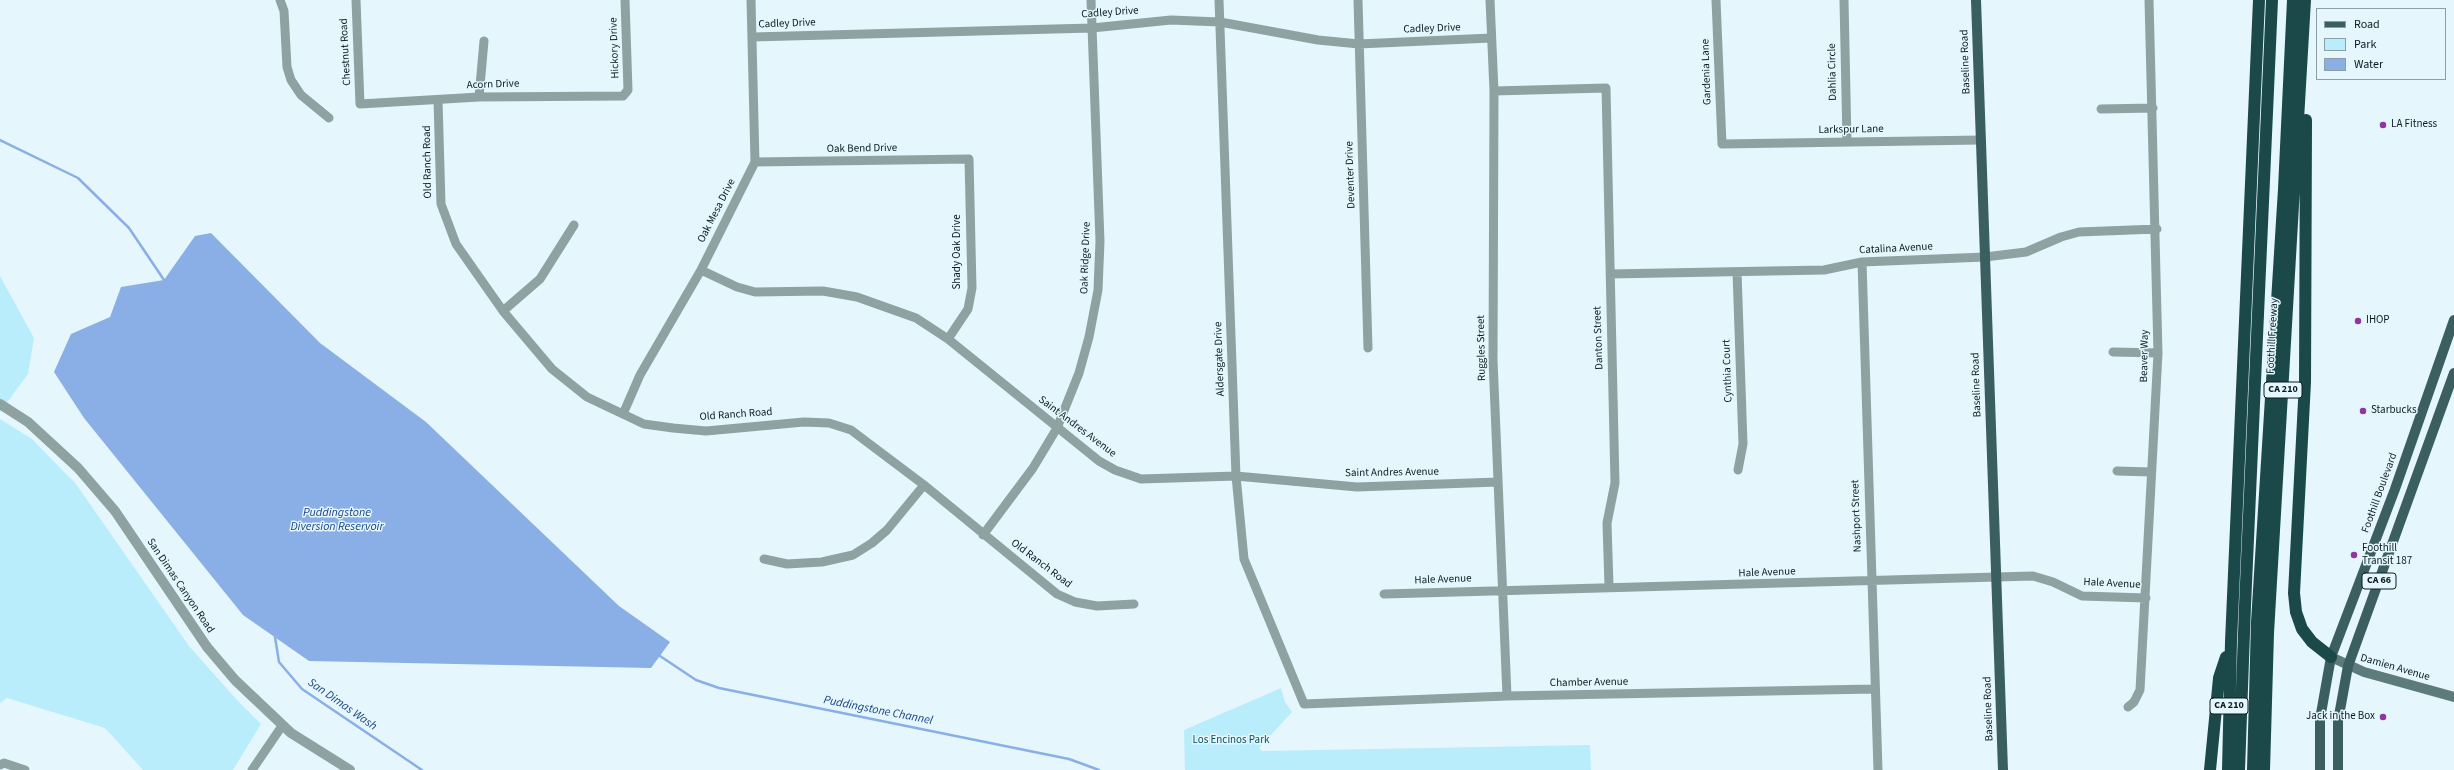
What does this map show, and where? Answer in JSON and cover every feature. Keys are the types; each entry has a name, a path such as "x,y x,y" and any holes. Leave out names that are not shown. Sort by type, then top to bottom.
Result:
{"highway":[{"name":"CA 210","path":"2228,770 2231,642 2259,0"},
{"path":"2239,770 2245,598 2272,0"},
{"path":"2253,770 2257,622 2284,197 2293,0"},
{"path":"2305,5 2307,232 2305,382 2294,593 2296,612 2302,629 2312,642 2331,657"},
{"name":"Foothill Freeway","path":"2264,770 2268,633 2305,5"},
{"path":"2210,770 2220,678 2231,642"}],"main road":[{"name":"Baseline Road","path":"1976,0 2003,770"},
{"name":"Foothill Boulevard","path":"2320,770 2320,719 2331,657 2395,488 2454,320"},
{"name":"CA 66","path":"2338,770 2338,721 2348,666 2454,373"},
{"name":"Damien Avenue","path":"2331,657 2348,666 2454,698"}],"street":[{"path":"280,0 284,11 287,67 291,80 301,95 330,118"},
{"name":"Chestnut Road","path":"356,0 360,104"},
{"name":"Hickory Drive","path":"625,0 628,90 626,94"},
{"name":"Oak Mesa Drive","path":"623,414 640,375 701,270 756,162 751,0"},
{"name":"Oak Ridge Drive","path":"983,535 1033,468 1057,428 1078,373 1089,337 1098,290 1100,241 1091,0"},
{"name":"Aldersgate Drive","path":"1219,0 1236,476 1244,559 1304,704"},
{"name":"Deventer Drive","path":"1358,0 1368,348"},
{"name":"Ruggles Street","path":"1490,0 1494,91 1493,360 1507,696"},
{"name":"Gardenia Lane","path":"1716,0 1722,144"},
{"name":"Dahlia Circle","path":"1844,0 1847,142"},
{"name":"Beaver Way","path":"2128,707 2134,702 2140,690 2158,353 2157,229 2149,0"},
{"name":"Cadley Drive","path":"752,37 1092,28 1171,20 1220,22 1318,40 1359,44 1491,38"},
{"path":"479,97 484,40"},
{"name":"Danton Street","path":"1494,91 1606,88 1615,483 1607,523 1609,586"},
{"name":"Acorn Drive","path":"360,104 479,97 623,96 626,94"},
{"name":"Old Ranch Road","path":"438,100 441,204 456,244 503,311 552,369 586,397 644,424 706,431 804,422 829,423 851,430 924,485 983,535 1057,594 1075,602 1097,606 1134,604"},
{"path":"2101,109 2153,108"},
{"name":"Larkspur Lane","path":"1722,144 1981,140"},
{"name":"Oak Bend Drive","path":"756,162 969,159"},
{"name":"Shady Oak Drive","path":"948,339 968,309 972,288 969,159"},
{"path":"503,311 540,279 574,225"},
{"name":"Catalina Avenue","path":"1610,274 1824,270 1862,262 1985,257 2026,252 2061,237 2079,232 2157,229"},
{"name":"Nashport Street","path":"1862,262 1874,689 1878,770"},
{"name":"Saint Andres Avenue","path":"701,270 737,287 755,292 823,292 857,297 916,318 948,339 1099,461 1115,470 1141,479 1236,476 1357,487 1498,482"},
{"name":"Cynthia Court","path":"1737,272 1742,444 1738,470"},
{"path":"2113,352 2158,353"},
{"name":"San Dimas Canyon Road","path":"0,404 28,422 78,468 115,511 207,647 235,680 282,726 350,770"},
{"path":"2117,471 2151,472"},
{"path":"764,559 787,564 822,562 853,555 872,543 887,530 924,485"},
{"name":"Hale Avenue","path":"1384,594 1609,586 1680,587 2033,576 2053,582 2082,596 2146,598"},
{"name":"Chamber Avenue","path":"1304,704 1507,696 1874,689"},
{"path":"252,770 282,726"},
{"path":"0,765 4,763 25,770"}],"green space":[{"path":"0,276 34,338 28,374 0,412"},
{"path":"0,419 32,439 76,484 189,646 237,700 261,724 233,770 143,770 105,728 7,698 0,703"},
{"name":"Los Encinos Park","path":"1281,688 1285,702 1292,712 1259,748 1262,751 1590,745 1591,770 1185,770 1184,730"}],"water":[{"name":"Puddingstone Diversion Reservoir","path":"211,233 320,343 426,422 619,606 670,642 651,668 309,661 243,615 84,418 54,372 71,334 110,317 121,287 164,280 195,236"}],"waterway":[{"name":"San Dimas Wash","path":"0,140 78,178 129,228 164,280"},
{"name":"San Dimas Wash","path":"275,637 279,662 302,689 422,770"},
{"name":"Puddingstone Channel","path":"660,656 696,680 719,688 1069,759 1099,770"}],"place":[{"name":"LA Fitness","path":"2383,125"},
{"name":"IHOP","path":"2358,321"},
{"name":"Starbucks","path":"2363,411"},
{"name":"Foothill Transit 187","path":"2354,555"},
{"name":"Jack in the Box","path":"2383,717"}]}
